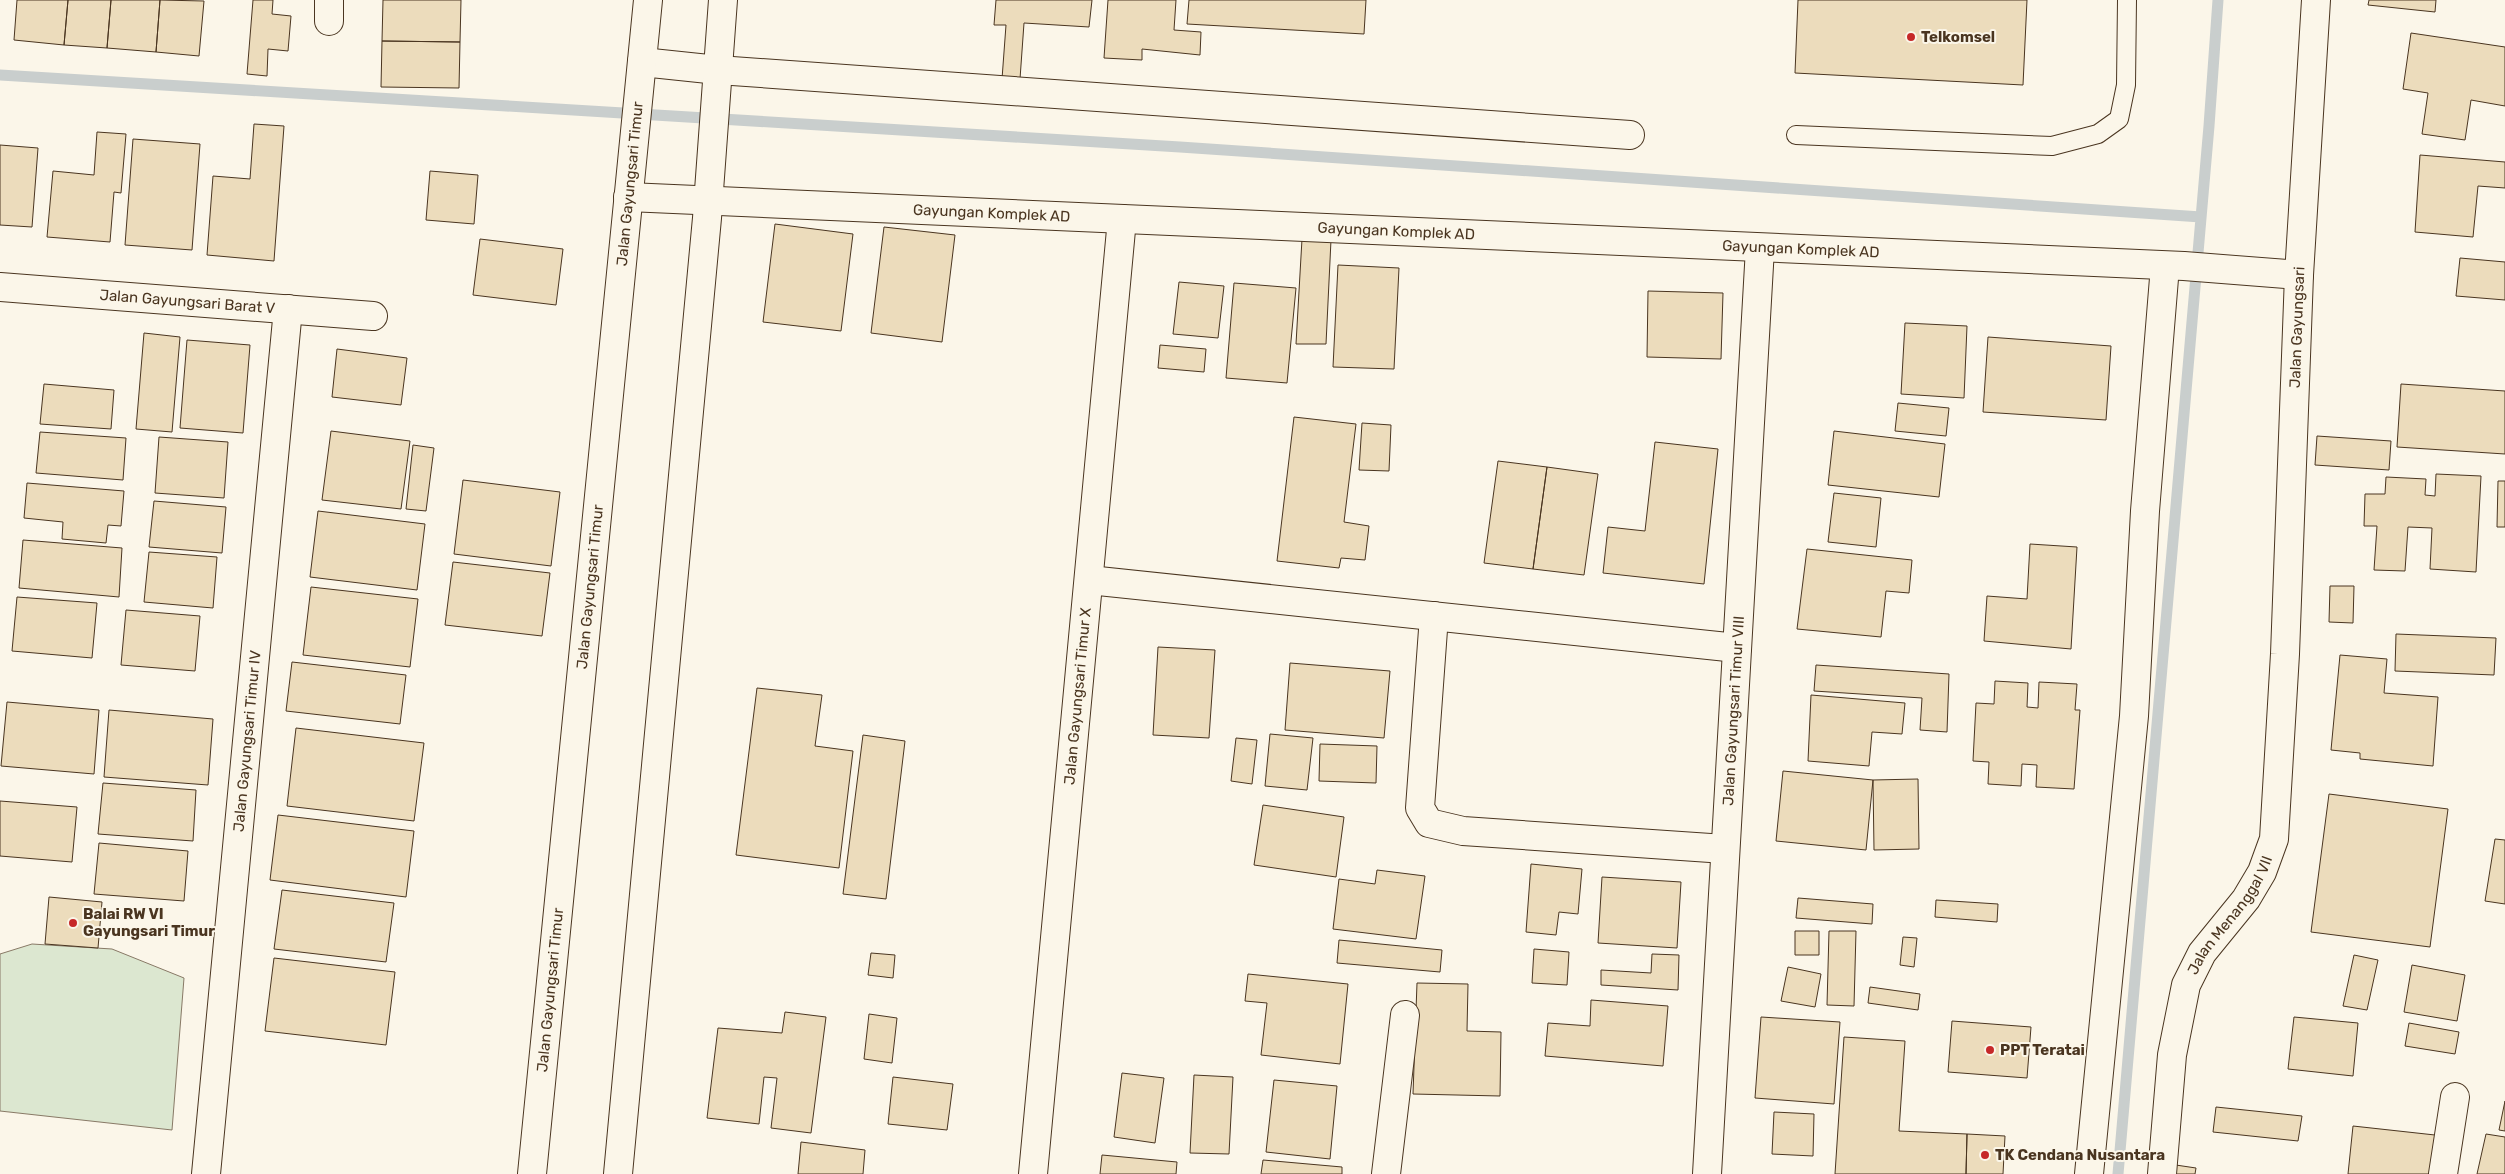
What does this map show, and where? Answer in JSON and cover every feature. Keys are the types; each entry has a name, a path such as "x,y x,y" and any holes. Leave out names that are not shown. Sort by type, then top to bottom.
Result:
{"street":[{"name":"Jalan Gayungsari Timur","path":"532,1174 648,0"},
{"path":"618,1174 708,200 723,0"},
{"name":"Jalan Gayungsari","path":"2285,654 2299,275 2316,0"},
{"path":"641,74 717,82 1630,135"},
{"name":"Gayungan Komplek AD","path":"628,197 2174,266 2299,275"},
{"name":"Jalan Gayungsari Timur X","path":"1033,1174 1122,219"},
{"name":"Jalan Gayungsari Timur VIII","path":"1707,1174 1760,248"},
{"path":"2089,1174 2134,716 2145,511 2174,266"},
{"name":"Jalan Gayungsari Barat V","path":"0,287 373,316"},
{"name":"Jalan Gayungsari Timur IV","path":"206,1174 288,309"},
{"path":"1088,580 1737,648"},
{"path":"1434,616 1420,808 1430,823 1463,831 1726,848"},
{"name":"Jalan Menanggal VII","path":"2162,1174 2172,1055 2186,985 2202,952 2246,899 2262,872 2274,840 2278,807 2285,654"},
{"path":"1386,1174 1405,1015"},
{"path":"2443,1174 2455,1097"}],"lane":[{"path":"1796,135 2052,146 2098,134 2119,119 2126,86 2127,0"}],"green space":[{"path":"32,944 112,949 184,978 172,1130 0,1111 0,954"}],"building":[{"path":"17,0 68,0 64,45 14,40"},
{"path":"68,0 111,0 107,48 64,45"},
{"path":"111,0 160,0 156,52 107,48"},
{"path":"160,0 204,1 199,56 156,52"},
{"path":"253,0 273,0 272,14 291,16 288,51 268,49 267,76 247,74"},
{"path":"383,0 461,0 460,42 382,41"},
{"path":"996,0 1092,0 1089,27 1024,23 1020,79 1002,79 1006,25 994,25"},
{"path":"1108,0 1176,0 1174,30 1201,32 1200,55 1142,49 1142,60 1104,58"},
{"path":"1189,0 1366,0 1364,34 1187,24"},
{"name":"Telkomsel","path":"1798,0 2027,0 2023,85 1795,73"},
{"path":"2369,0 2436,0 2435,12 2368,5"},
{"path":"2411,33 2505,47 2505,106 2471,100 2465,140 2422,134 2428,93 2403,89"},
{"path":"382,41 460,42 459,88 381,87"},
{"path":"254,124 284,126 274,261 207,255 213,176 250,179"},
{"path":"97,132 126,134 121,193 114,192 110,242 47,237 53,171 94,175"},
{"path":"133,139 200,144 192,250 125,245"},
{"path":"0,145 38,148 32,227 0,225"},
{"path":"2420,155 2505,162 2505,188 2478,186 2473,237 2415,232"},
{"path":"430,171 478,175 474,224 426,220"},
{"path":"775,224 853,234 841,331 763,322"},
{"path":"884,227 955,235 942,342 871,333"},
{"path":"480,239 563,249 556,305 473,295"},
{"path":"1302,239 1331,240 1326,344 1296,344"},
{"path":"2460,258 2505,262 2505,300 2456,296"},
{"path":"1338,265 1399,268 1394,369 1333,367"},
{"path":"1179,282 1224,286 1218,338 1173,334"},
{"path":"1234,283 1296,288 1287,383 1226,378"},
{"path":"1648,291 1723,293 1721,359 1647,357"},
{"path":"1905,323 1967,326 1964,398 1901,394"},
{"path":"144,333 180,337 172,432 136,429"},
{"path":"1988,337 2111,346 2106,420 1983,412"},
{"path":"187,340 250,345 243,433 180,428"},
{"path":"1160,345 1206,349 1204,372 1158,368"},
{"path":"337,349 407,358 401,405 332,397"},
{"path":"44,384 114,390 111,429 40,424"},
{"path":"2401,384 2505,391 2505,454 2397,447"},
{"path":"1898,403 1949,408 1946,436 1895,431"},
{"path":"1294,417 1356,424 1344,522 1369,526 1365,560 1341,558 1339,568 1277,561"},
{"path":"1362,423 1391,425 1389,471 1359,470"},
{"path":"331,431 410,441 401,509 322,500"},
{"path":"1834,431 1945,444 1939,497 1828,485"},
{"path":"40,432 126,438 123,480 36,473"},
{"path":"2317,436 2391,441 2389,470 2315,465"},
{"path":"159,437 228,442 224,498 155,493"},
{"path":"1655,442 1718,449 1704,584 1603,573 1608,527 1645,531"},
{"path":"413,445 434,448 426,511 406,509"},
{"path":"1498,461 1547,467 1533,569 1484,563"},
{"path":"1547,467 1598,474 1584,575 1533,569"},
{"path":"2436,474 2481,476 2476,572 2430,569 2432,528 2408,527 2405,571 2374,570 2377,526 2364,526 2365,494 2385,494 2386,477 2426,479 2425,495 2435,496"},
{"path":"463,480 560,492 551,566 454,554"},
{"path":"2498,481 2505,481 2505,527 2497,527"},
{"path":"27,483 124,491 121,526 108,525 106,543 62,539 63,522 24,518"},
{"path":"1834,493 1881,498 1876,547 1828,542"},
{"path":"154,501 226,507 222,553 149,547"},
{"path":"318,511 425,524 417,590 310,577"},
{"path":"23,540 122,548 119,597 19,588"},
{"path":"2030,544 2077,547 2071,649 1984,641 1987,596 2027,599"},
{"path":"1807,549 1912,560 1909,593 1886,591 1881,637 1797,629"},
{"path":"149,552 217,557 213,608 144,602"},
{"path":"453,562 550,573 542,636 445,625"},
{"path":"2330,586 2354,586 2353,623 2329,622"},
{"path":"311,587 418,599 410,667 303,655"},
{"path":"17,597 97,603 92,658 12,651"},
{"path":"126,610 200,616 195,671 121,665"},
{"path":"2396,634 2496,638 2494,675 2395,671"},
{"path":"1158,647 1215,650 1209,738 1153,735"},
{"path":"2340,655 2387,659 2384,693 2438,697 2433,766 2360,759 2360,753 2331,750"},
{"path":"292,662 406,675 400,724 286,711"},
{"path":"1290,663 1390,671 1384,738 1285,730"},
{"path":"1816,665 1949,674 1947,732 1920,730 1922,698 1814,691"},
{"path":"1995,681 2028,683 2027,707 2038,708 2039,682 2077,684 2075,710 2080,710 2074,789 2036,787 2037,765 2022,764 2021,786 1988,784 1989,762 1973,761 1976,703 1994,704"},
{"path":"757,688 822,695 815,746 853,751 839,868 736,855"},
{"path":"1811,695 1905,703 1902,734 1872,732 1869,766 1808,761"},
{"path":"7,702 99,710 94,774 1,766"},
{"path":"109,710 213,719 208,785 104,777"},
{"path":"296,728 424,743 414,821 287,806"},
{"path":"1270,734 1313,738 1307,790 1265,786"},
{"path":"863,735 905,741 886,899 843,894"},
{"path":"1236,738 1257,740 1252,784 1231,781"},
{"path":"1320,744 1377,746 1376,783 1319,781"},
{"path":"1783,771 1873,780 1866,850 1776,841"},
{"path":"1918,779 1919,849 1874,850 1873,780"},
{"path":"103,783 196,790 193,841 98,834"},
{"path":"2329,794 2448,809 2430,947 2311,932"},
{"path":"0,801 77,807 72,862 0,856"},
{"path":"1263,805 1344,817 1336,877 1254,865"},
{"path":"278,815 414,831 406,897 270,880"},
{"path":"2495,839 2505,840 2505,904 2485,901"},
{"path":"99,843 188,851 184,901 94,894"},
{"path":"1531,864 1582,869 1578,914 1559,912 1556,935 1526,932"},
{"path":"1377,870 1425,876 1416,939 1333,929 1339,879 1375,884"},
{"path":"1602,877 1681,882 1677,948 1598,943"},
{"path":"282,890 394,903 386,962 274,949"},
{"name":"Balai RW VI Gayungsari Timur","path":"49,897 102,902 98,948 45,944"},
{"path":"1798,898 1873,904 1872,924 1796,918"},
{"path":"1936,900 1998,904 1997,922 1935,917"},
{"path":"1795,931 1819,931 1819,955 1795,955"},
{"path":"1829,931 1856,931 1854,1006 1827,1005"},
{"path":"1903,937 1917,938 1914,967 1900,965"},
{"path":"1339,940 1442,950 1440,972 1337,963"},
{"path":"1534,949 1569,952 1567,985 1532,983"},
{"path":"871,953 895,955 893,978 868,975"},
{"path":"1652,954 1679,955 1678,990 1601,985 1601,970 1651,973"},
{"path":"2354,955 2378,960 2367,1010 2343,1006"},
{"path":"274,958 395,972 386,1045 265,1031"},
{"path":"2412,965 2465,975 2457,1021 2404,1012"},
{"path":"1788,967 1821,974 1815,1007 1781,1001"},
{"path":"1248,974 1348,984 1340,1064 1261,1055 1267,1003 1245,1001"},
{"path":"1417,983 1468,984 1467,1031 1501,1032 1500,1096 1413,1094"},
{"path":"1870,987 1920,994 1918,1010 1868,1003"},
{"path":"1591,1000 1668,1006 1663,1066 1545,1056 1548,1023 1590,1026"},
{"path":"785,1012 826,1017 811,1133 771,1128 777,1078 764,1077 759,1124 707,1118 718,1028 782,1033"},
{"path":"869,1014 897,1018 892,1063 864,1059"},
{"path":"1761,1017 1840,1022 1834,1104 1755,1098"},
{"path":"2294,1017 2358,1023 2353,1076 2288,1069"},
{"name":"PPT Teratai","path":"1952,1021 2031,1027 2027,1078 1948,1072"},
{"path":"2409,1023 2459,1032 2455,1054 2405,1046"},
{"path":"1844,1037 1905,1041 1899,1131 1967,1134 1966,1174 1835,1174"},
{"path":"1122,1073 1164,1078 1155,1143 1114,1137"},
{"path":"1194,1075 1233,1077 1229,1154 1190,1153"},
{"path":"893,1077 953,1084 947,1130 888,1124"},
{"path":"1274,1080 1337,1086 1330,1159 1266,1152"},
{"path":"2505,1101 2505,1131 2499,1130"},
{"path":"2216,1107 2302,1116 2298,1141 2213,1132"},
{"path":"1774,1112 1814,1114 1813,1156 1772,1154"},
{"path":"2353,1126 2444,1136 2440,1174 2348,1174"},
{"name":"TK Cendana Nusantara","path":"1967,1134 2005,1136 2003,1174 1966,1174"},
{"path":"2486,1134 2505,1137 2505,1174 2477,1174"},
{"path":"801,1142 865,1150 863,1174 798,1174"},
{"path":"1102,1155 1177,1162 1176,1174 1100,1174"},
{"path":"1263,1160 1342,1167 1342,1174 1261,1174"},
{"path":"2169,1164 2196,1168 2195,1174 2168,1174"}],"waterway":[{"path":"2118,1174 2209,126 2218,0"},
{"path":"0,75 1180,147 2201,217"}],"place":[{"name":"Telkomsel","path":"1911,37"},
{"name":"Balai RW VI Gayungsari Timur","path":"73,923"},
{"name":"PPT Teratai","path":"1990,1050"},
{"name":"TK Cendana Nusantara","path":"1985,1155"}]}
